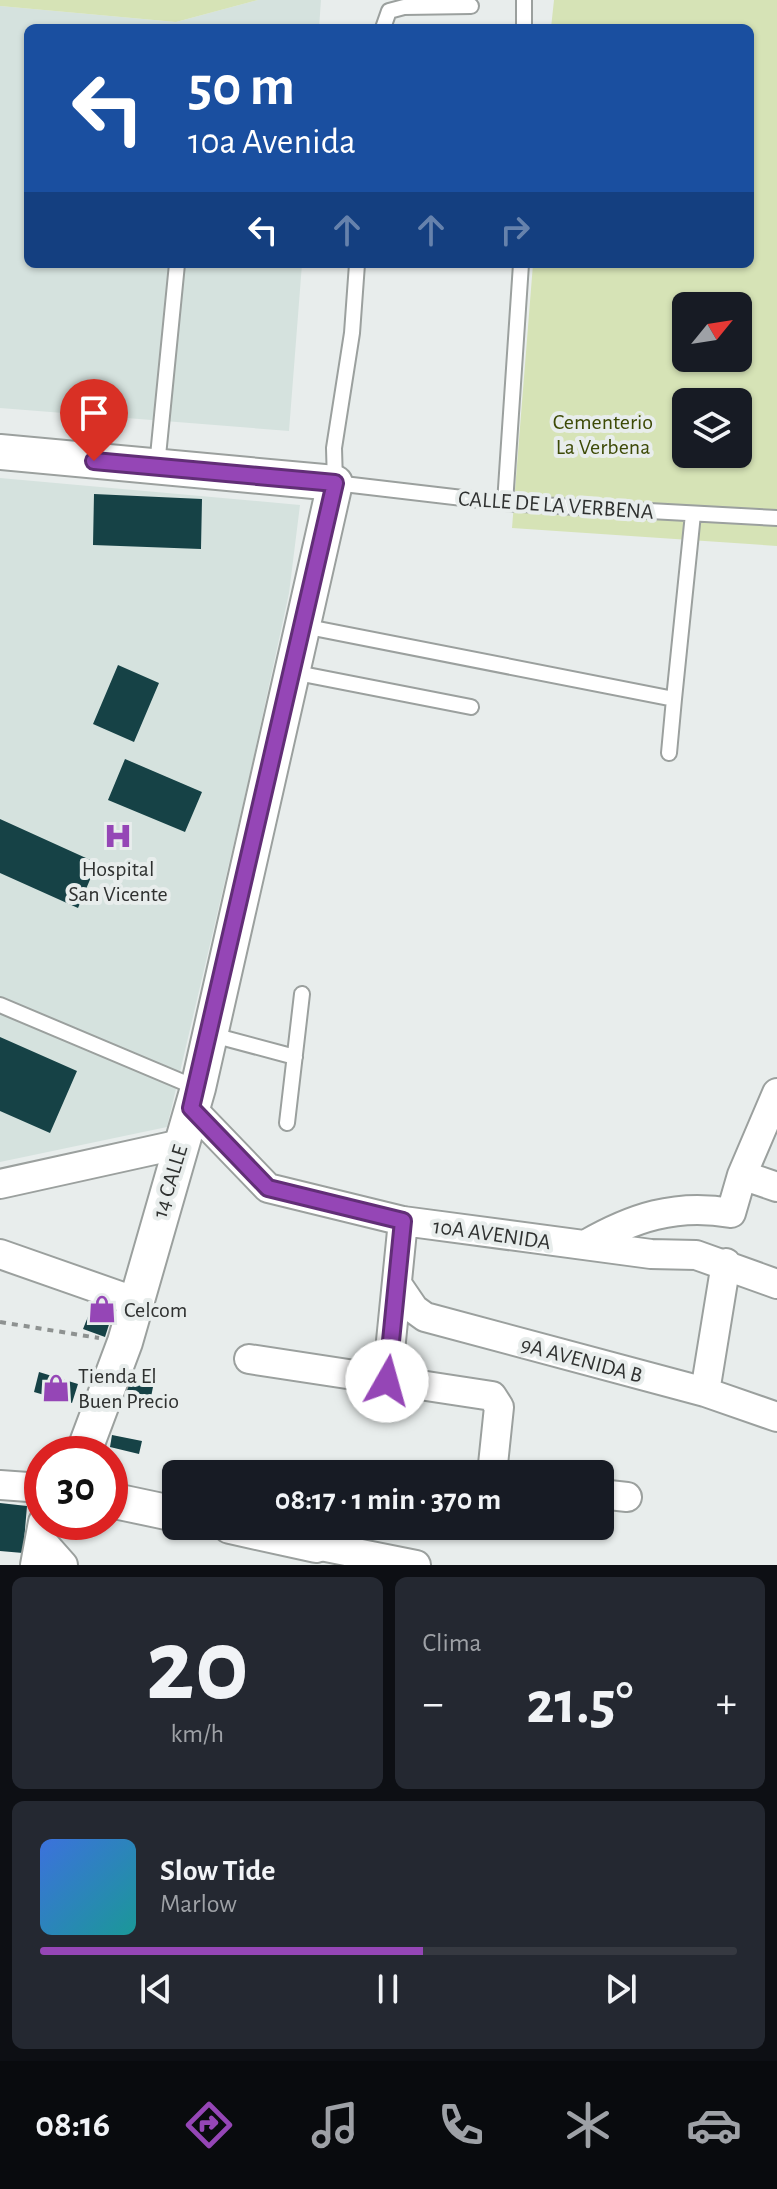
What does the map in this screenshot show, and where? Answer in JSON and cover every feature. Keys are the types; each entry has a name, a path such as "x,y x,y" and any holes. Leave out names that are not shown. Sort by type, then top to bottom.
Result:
{"street":[{"path":"0,452 335,483"},
{"name":"14 CALLE","path":"90,1436 125,1342 134,1301 194,1098 335,483"},
{"path":"585,1245 626,1222 653,1215 731,1213 742,1175 777,1093"},
{"name":"10A AVENIDA","path":"194,1098 268,1188 403,1221 651,1254 696,1255 726,1263 777,1284"},
{"path":"0,1184 181,1144"},
{"path":"742,1175 777,1187"},
{"path":"387,1381 399,1287 403,1221"},
{"path":"0,1254 134,1301"},
{"path":"705,1392 726,1263"},
{"name":"9A AVENIDA B","path":"399,1287 414,1309 425,1317 705,1392 777,1417"},
{"path":"249,1359 496,1400 499,1407 493,1460"},
{"path":"0,1485 24,1487"},
{"path":"128,1504 162,1511"},
{"path":"277,1540 327,1555 416,1565"},
{"path":"39,1542 63,1565"}],"lane":[{"path":"524,0 524,24"},
{"path":"384,24 389,11 404,7 471,6"},
{"path":"157,466 177,268"},
{"path":"335,483 334,448 352,333 357,268"},
{"path":"505,503 521,268"},
{"name":"CALLE DE LA VERBENA","path":"335,483 505,503 777,518"},
{"path":"669,753 693,514"},
{"path":"302,626 674,699"},
{"path":"292,672 471,707"},
{"path":"287,1123 302,994"},
{"path":"0,1005 194,1098"},
{"path":"208,1034 295,1057"}],"path":[{"path":"0,1322 125,1342"}],"shaded area":[{"path":"258,0 321,0 319,24 24,24 24,268 302,268 289,431 0,408 0,6 176,22"},
{"name":"Hospital San Vicente","path":"0,478 300,505 289,593 167,1127 0,1162"}],"green space":[{"path":"0,0 258,0 176,22 0,6"},
{"name":"Cementerio La Verbena","path":"554,0 777,0 777,546 512,528 533,268 754,268 754,24 551,24"}],"building":[{"path":"94,494 202,499 201,549 93,545"},
{"path":"118,665 159,683 134,742 93,724"},
{"path":"125,759 202,792 185,832 108,800"},
{"path":"0,819 97,863 78,908 0,873"},
{"path":"0,1037 77,1071 50,1133 0,1111"},
{"path":"95,1299 115,1306 105,1337 83,1329"},
{"name":"Tienda El Buen Precio","path":"39,1372 78,1384 72,1403 34,1392"},
{"path":"127,1381 153,1387 150,1402 123,1395"},
{"path":"128,1438 142,1441 139,1454 128,1451"},
{"path":"0,1503 24,1506 23,1553 0,1551"}],"place":[{"name":"Hospital San Vicente","path":"118,836"},
{"name":"Celcom","path":"102,1309"},
{"name":"Tienda El Buen Precio","path":"56,1388"}],"route":[{"path":"94,461 335,483 191,1108 268,1188 403,1221 399,1287 387,1381"}]}
